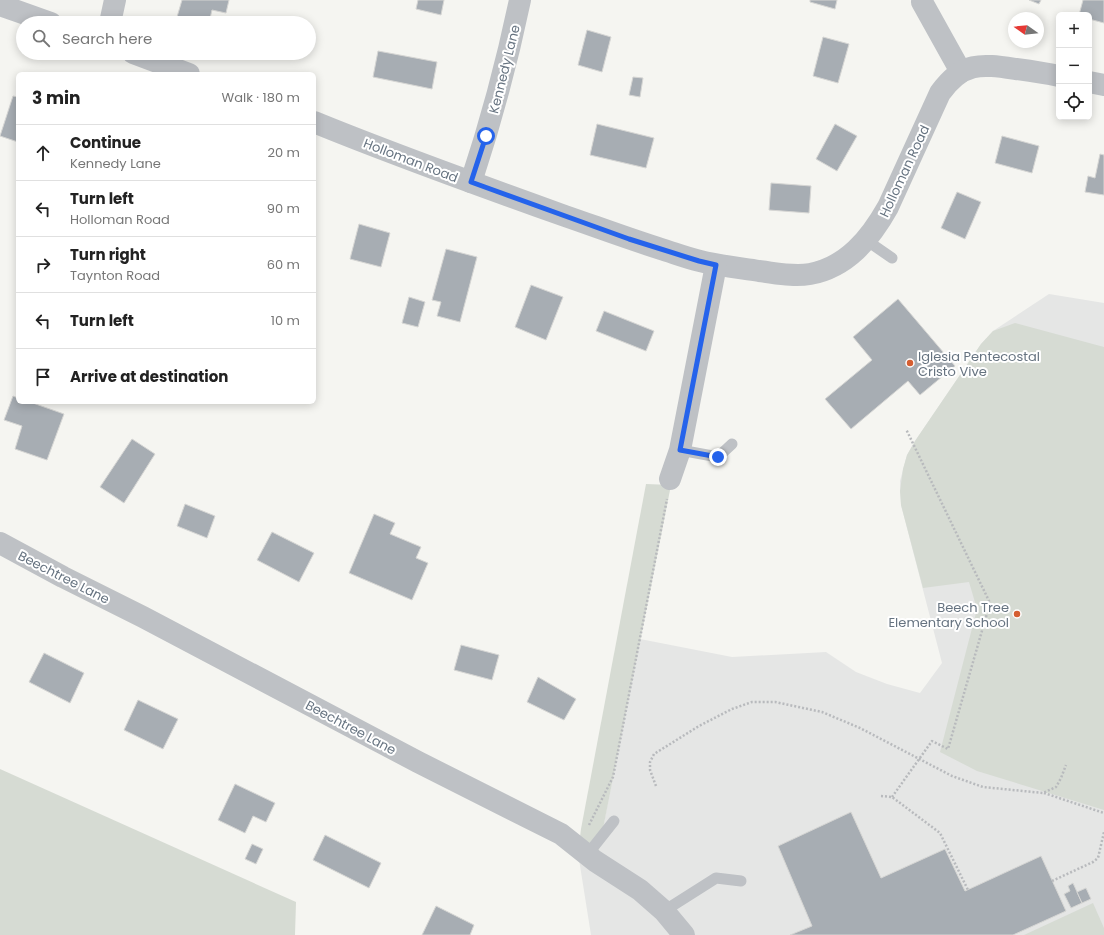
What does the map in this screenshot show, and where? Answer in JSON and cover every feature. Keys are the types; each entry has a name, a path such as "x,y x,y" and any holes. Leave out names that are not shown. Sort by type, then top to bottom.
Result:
{"street":[{"path":"112,16 115,0"},
{"name":"Kennedy Lane","path":"471,182 498,96 520,0"},
{"path":"922,2 961,72 972,67 995,66 1056,76"},
{"path":"0,6 30,16"},
{"path":"152,60 184,72"},
{"name":"Holloman Road","path":"316,123 373,146 629,239 716,265 793,276 824,270 844,260 866,240 888,207 940,93 948,82 961,72"},
{"path":"1092,83 1104,85"},
{"path":"670,479 680,450 716,265"},
{"name":"Beechtree Lane","path":"0,543 63,577 150,620 418,762 561,834 587,855 640,890 664,911 684,935"}],"lane":[{"path":"866,240 892,258"},
{"path":"680,450 718,457 732,444"},
{"path":"587,855 614,820"},
{"path":"664,911 716,878 741,881"}],"path":[{"path":"892,797 932,741 948,749 990,602 906,429"},
{"path":"586,831 614,778 670,479"},
{"path":"656,786 650,770 650,762 654,754 699,726 732,709 752,702 775,702 822,712 860,728 952,776 983,787 1043,793 1104,813"},
{"path":"1043,793 1056,787 1066,764"},
{"path":"881,796 892,797 940,833 968,890"},
{"path":"1052,881 1093,862 1098,858 1104,832"}],"shaded area":[{"name":"Beech Tree Elementary School","path":"1049,294 1104,303 1104,935 591,935 578,853 597,858 640,639 732,657 826,652 856,672 887,684 920,693 942,663 901,505 900,481 907,455 981,344 993,331"},
{"path":"1015,323 1104,347 1104,810 977,771 940,752 977,609 969,582 923,588 901,505 900,491 903,469 907,455 915,441 981,344 993,331"},
{"path":"646,484 671,485 597,859 578,853 581,829"},
{"path":"0,769 296,902 295,935 0,935"},
{"path":"1093,903 1104,928 1104,935 1024,935"}],"building":[{"path":"182,0 229,0 226,13 212,10 211,16 177,16"},
{"path":"418,0 444,0 441,15 416,9"},
{"path":"810,0 837,0 835,9 810,2"},
{"path":"1029,0 1041,0 1039,4"},
{"path":"1083,0 1104,0 1104,23 1092,20 1092,12 1080,12"},
{"path":"587,30 611,37 602,72 578,65"},
{"path":"823,37 849,44 838,83 813,76"},
{"path":"378,51 437,62 432,89 373,77"},
{"path":"633,77 643,78 640,97 629,95"},
{"path":"13,96 16,97 16,141 0,136"},
{"path":"597,124 654,138 646,168 590,155"},
{"path":"835,124 857,136 837,171 816,159"},
{"path":"1002,136 1039,146 1032,173 995,163"},
{"path":"1100,154 1104,155 1104,195 1085,192 1088,176 1095,178"},
{"path":"771,183 811,186 809,213 769,210"},
{"path":"957,192 981,202 965,239 941,228"},
{"path":"359,224 390,233 381,267 350,259"},
{"path":"446,249 477,257 460,322 437,316 441,302 432,300"},
{"path":"531,285 563,297 546,340 515,327"},
{"path":"409,297 425,302 418,327 402,323"},
{"name":"Iglesia Pentecostal Cristo Vive","path":"898,299 955,366 920,395 908,381 851,429 825,399 872,360 853,337"},
{"path":"604,311 654,331 646,351 596,331"},
{"path":"13,396 16,397 16,404 36,404 64,414 47,460 15,449 22,426 4,420"},
{"path":"132,439 155,454 124,503 100,487"},
{"path":"185,504 215,516 207,538 177,526"},
{"path":"374,514 395,523 390,534 421,547 416,558 428,563 412,600 349,573"},
{"path":"272,532 314,553 299,582 257,560"},
{"path":"461,645 499,655 492,680 454,670"},
{"path":"44,653 84,673 70,703 29,682"},
{"path":"538,677 576,699 564,720 527,702"},
{"path":"138,700 178,719 163,749 124,730"},
{"path":"235,784 275,803 266,822 253,816 245,833 218,820"},
{"path":"851,812 881,878 945,849 965,891 1041,856 1066,911 1013,935 790,935 812,926 778,846"},
{"path":"325,835 381,863 369,888 313,860"},
{"path":"252,844 263,849 256,864 245,859"},
{"path":"1073,883 1082,903 1071,908 1064,894 1070,891 1068,886"},
{"path":"1086,888 1091,899 1082,903 1077,892"},
{"path":"436,906 474,925 470,935 422,935"}],"place":[{"name":"Iglesia Pentecostal Cristo Vive","path":"910,363"},
{"name":"Beech Tree Elementary School","path":"1017,614"}],"route":[{"path":"486,136 471,182 629,239 716,265 680,450 718,457"}]}
